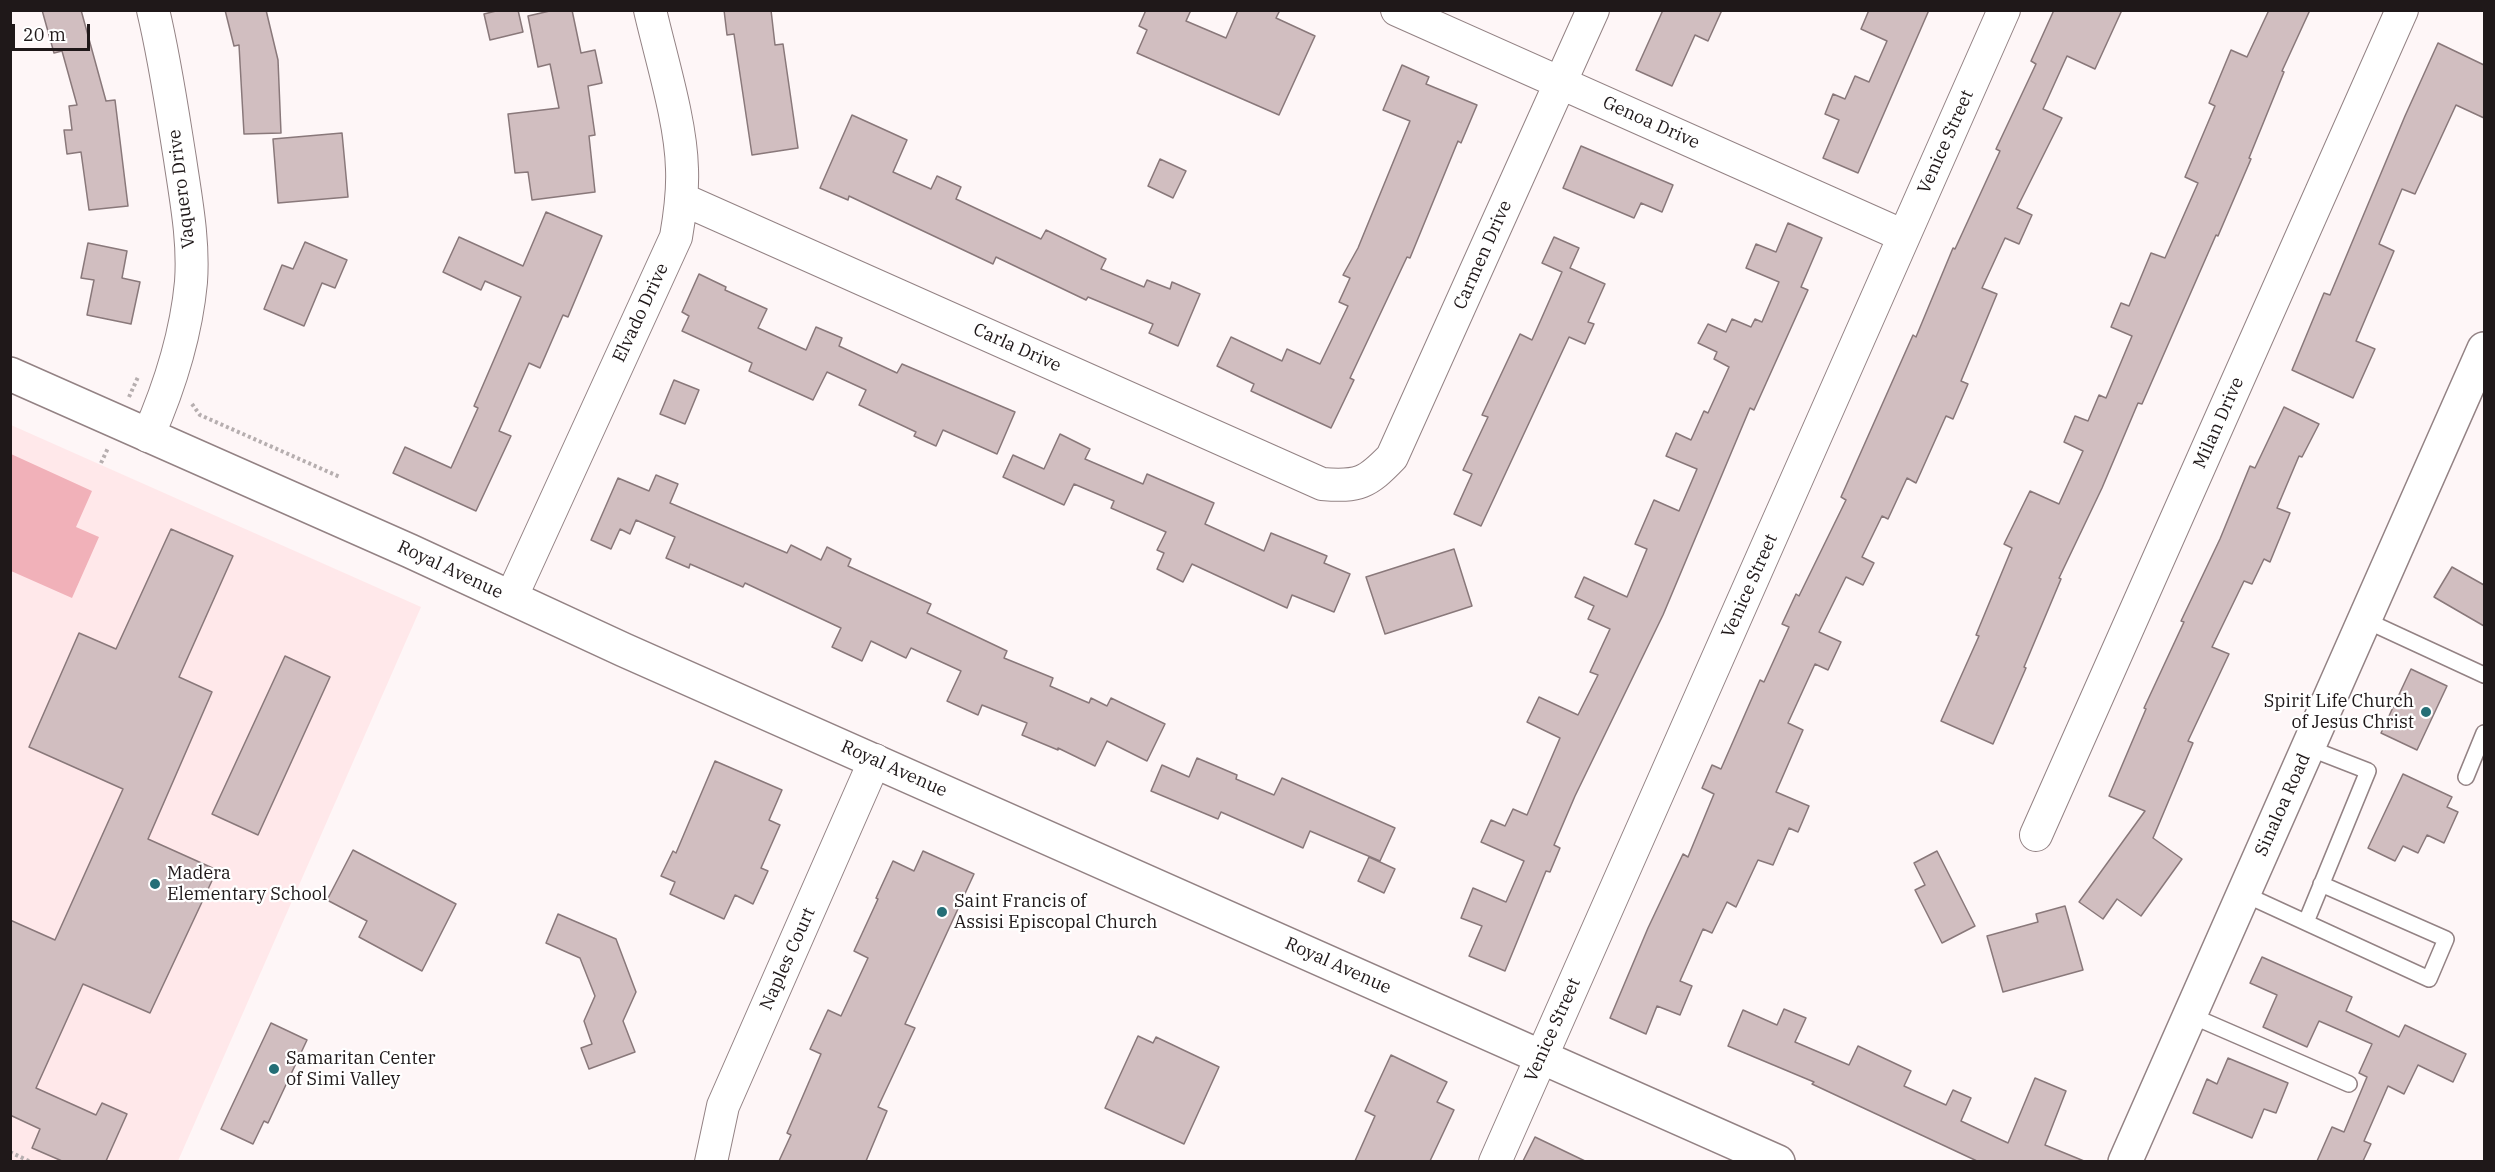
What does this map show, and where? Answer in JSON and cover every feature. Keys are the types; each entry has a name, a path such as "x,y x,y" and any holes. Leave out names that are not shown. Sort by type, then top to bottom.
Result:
{"main road":[{"name":"Sinaloa Road","path":"2125,1161 2484,349"},
{"name":"Royal Avenue","path":"10,374 410,551 624,650 1778,1161"}],"street":[{"name":"Vaquero Drive","path":"148,436 167,392 177,361 191,281 190,227 164,56 153,10"},
{"name":"Elvado Drive","path":"511,598 676,237 682,200 682,166 678,131 650,10"},
{"name":"Genoa Drive","path":"1397,10 1904,236"},
{"name":"Carmen Drive","path":"1355,484 1374,477 1392,457 1593,10"},
{"name":"Venice Street","path":"1495,1161 2004,10"},
{"name":"Milan Drive","path":"2036,835 2402,10"},
{"name":"Carla Drive","path":"682,200 1322,484 1348,486 1355,484"},
{"name":"Naples Court","path":"711,1161 723,1106 875,760"}],"lane":[{"path":"2365,620 2484,675"},
{"path":"2466,777 2484,733"},
{"path":"2306,922 2368,771 2309,748"},
{"path":"2244,894 2429,979 2446,939 2321,884"},
{"path":"2190,1015 2349,1084"}],"path":[{"path":"136,380 195,406 200,415 340,477"},
{"path":"10,1152 31,1161"}],"shaded area":[{"name":"Madera Elementary School","path":"11,425 421,607 178,1161 11,1162"},
{"path":"11,454 92,491 76,527 99,537 72,598 11,571"}],"building":[{"path":"42,10 81,10 106,101 115,100 128,206 89,210 81,152 67,154 64,130 72,130 69,106 77,105 62,51 54,53"},
{"path":"225,10 266,10 278,60 281,133 244,134 239,45 234,46"},
{"path":"500,10 518,10 523,32 490,40 484,14"},
{"path":"554,10 572,10 581,53 595,50 602,83 588,86 595,135 589,136 595,192 532,200 528,172 515,173 508,114 559,108 550,64 538,67 528,16"},
{"path":"724,10 771,10 775,45 783,44 798,148 752,155 734,34 727,35"},
{"path":"1146,10 1191,10 1186,21 1226,38 1238,10 1280,10 1276,18 1315,36 1279,115 1137,53 1147,30 1139,26"},
{"path":"1663,10 1722,10 1708,41 1695,35 1672,86 1636,70"},
{"path":"1869,10 1929,10 1858,173 1823,158 1839,120 1825,114 1833,94 1845,99 1855,76 1869,82 1887,41 1861,29"},
{"path":"2054,10 2122,10 2095,69 2067,56 2043,109 2062,118 2017,208 2032,215 2019,244 2005,238 1982,288 1997,294 1961,381 1968,384 1953,419 1946,416 1916,483 1907,478 1888,519 1882,516 1862,557 1874,563 1863,585 1846,577 1819,632 1841,642 1828,670 1815,664 1788,723 1803,730 1776,792 1809,806 1798,832 1789,828 1773,865 1758,860 1736,907 1727,902 1712,933 1703,929 1680,981 1692,986 1680,1015 1657,1006 1646,1034 1610,1018 1648,928 1683,854 1688,857 1714,794 1702,788 1712,765 1721,769 1760,680 1764,682 1789,627 1782,624 1796,594 1799,596 1846,500 1841,497 1913,335 1916,337 1953,248 1955,249 2000,151 1996,149 2036,64 2031,61"},
{"path":"2269,10 2310,10 2282,71 2284,72 2249,158 2251,159 2218,236 2216,235 2142,404 2138,403 2102,488 2059,578 2061,579 2024,667 2026,668 1993,744 1941,721 1979,636 1976,635 2012,548 2004,544 2030,491 2059,504 2083,451 2064,442 2075,416 2088,421 2099,395 2106,398 2132,336 2111,327 2121,303 2129,306 2151,253 2165,258 2198,183 2185,177 2215,106 2209,103 2231,50 2247,57"},
{"path":"2438,43 2484,65 2484,118 2456,105 2415,194 2402,189 2379,244 2394,251 2356,341 2375,349 2353,398 2292,370 2324,293 2330,295"},
{"path":"1402,65 1429,77 1426,84 1477,105 1461,143 1458,141 1410,258 1407,257 1350,378 1354,380 1331,428 1251,391 1254,384 1217,366 1231,337 1282,361 1287,349 1320,364 1348,306 1339,302 1350,278 1343,275 1358,248 1410,121 1383,110"},
{"path":"852,115 907,140 893,172 931,189 937,176 961,187 956,199 1041,239 1046,230 1106,259 1101,269 1144,287 1147,280 1170,289 1172,282 1200,294 1178,346 1149,333 1153,324 1088,297 1086,300 996,257 993,264 849,196 848,200 820,188"},
{"path":"342,133 348,197 278,203 273,139"},
{"path":"1581,146 1673,185 1662,212 1641,203 1634,218 1563,188"},
{"path":"1160,159 1186,171 1173,198 1148,186"},
{"path":"546,212 602,236 568,317 563,315 540,368 529,363 499,431 511,436 476,511 393,473 405,447 451,468 478,408 474,406 521,297 485,281 481,290 443,272 459,237 523,266"},
{"path":"1788,223 1822,238 1801,287 1808,290 1754,410 1750,408 1663,615 1575,796 1554,845 1560,848 1550,872 1546,871 1505,971 1469,956 1482,926 1461,918 1473,888 1506,902 1524,861 1481,842 1491,820 1505,826 1513,809 1527,815 1560,738 1527,722 1539,697 1578,715 1598,675 1590,672 1610,629 1588,619 1594,606 1575,597 1584,577 1627,597 1647,549 1635,544 1654,500 1679,511 1697,469 1666,456 1676,433 1691,440 1704,411 1708,413 1729,367 1714,359 1717,352 1698,343 1708,324 1726,332 1732,319 1751,327 1755,319 1762,322 1779,282 1746,268 1756,244 1776,252"},
{"path":"1554,237 1579,248 1570,268 1605,284 1588,322 1594,324 1585,344 1569,337 1481,526 1454,514 1472,474 1463,470 1488,417 1482,415 1520,334 1532,340 1562,272 1542,263"},
{"path":"305,242 347,260 335,288 322,283 304,326 264,309 282,265 293,269"},
{"path":"88,243 127,251 122,278 140,282 131,324 87,315 94,280 81,278"},
{"path":"699,274 726,287 725,290 767,309 758,328 806,350 816,327 842,338 839,346 897,373 902,364 1015,412 997,454 943,430 936,446 914,436 916,432 859,405 866,390 827,372 813,400 749,371 752,363 682,331 689,316 682,312"},
{"path":"674,380 699,390 685,424 660,414"},
{"path":"2284,407 2319,424 2302,457 2299,456 2277,508 2290,513 2270,562 2264,559 2252,584 2244,581 2212,647 2229,654 2188,741 2193,743 2153,838 2182,859 2141,916 2117,899 2103,919 2079,902 2145,811 2109,796 2146,709 2144,708 2184,622 2181,621 2220,539 2250,466 2255,468"},
{"path":"1060,434 1090,449 1085,459 1143,484 1147,474 1214,503 1205,524 1264,551 1271,533 1327,556 1324,563 1350,574 1334,612 1292,595 1287,608 1192,564 1183,582 1157,569 1164,553 1157,550 1166,532 1111,508 1114,501 1074,484 1064,505 1003,477 1013,455 1044,469"},
{"path":"656,475 678,484 670,503 787,553 791,545 821,560 827,547 851,559 848,566 931,604 927,613 1007,651 1004,658 1053,678 1050,686 1089,703 1091,698 1107,706 1111,698 1165,724 1147,761 1107,741 1095,766 1058,748 1058,750 1022,735 1027,723 982,705 978,715 947,701 961,671 911,648 906,658 871,641 862,661 832,647 841,628 745,583 743,587 690,564 689,568 666,558 675,537 636,520 630,534 620,529 611,549 591,540 618,478 649,491"},
{"path":"171,529 233,556 179,677 212,692 148,839 217,870 150,1013 83,984 36,1088 96,1115 102,1103 127,1114 106,1161 62,1161 32,1148 40,1129 10,1115 10,920 55,940 123,789 29,747 79,633 116,649"},
{"path":"1454,549 1472,606 1385,634 1366,577"},
{"path":"2452,567 2484,585 2484,626 2434,597"},
{"path":"285,656 330,677 258,835 212,814"},
{"path":"2411,669 2447,686 2417,750 2381,733"},
{"path":"1197,758 1237,775 1236,779 1274,795 1282,778 1395,828 1380,861 1310,831 1303,848 1221,812 1218,819 1151,791 1162,765 1189,777"},
{"path":"715,761 782,790 769,820 780,825 761,868 768,871 753,904 735,895 724,919 670,894 675,882 661,876 673,851 676,853"},
{"path":"2403,774 2452,797 2447,807 2458,812 2444,843 2427,835 2418,853 2403,846 2395,861 2368,848"},
{"path":"353,850 456,904 422,971 359,937 367,921 327,900"},
{"path":"923,851 974,874 905,1024 915,1028 878,1107 887,1111 866,1161 779,1161 791,1135 787,1133 821,1054 810,1049 828,1010 841,1016 868,958 854,951 893,861 914,871"},
{"path":"1937,851 1975,926 1942,943 1915,890 1925,885 1914,863"},
{"path":"1369,857 1395,869 1384,893 1358,881"},
{"path":"2065,906 2083,970 2003,992 1987,936 2038,922 2036,914"},
{"path":"558,914 616,939 636,992 623,1021 635,1052 589,1069 581,1048 592,1044 584,1021 595,996 580,958 546,943"},
{"path":"2262,957 2352,997 2346,1011 2399,1037 2405,1025 2466,1054 2453,1082 2418,1065 2404,1094 2388,1086 2364,1141 2371,1144 2363,1161 2317,1161 2332,1127 2344,1132 2367,1077 2359,1073 2372,1044 2319,1021 2307,1047 2263,1027 2277,995 2250,983"},
{"path":"1784,1009 1806,1018 1795,1042 1849,1065 1858,1046 1911,1071 1904,1086 1946,1105 1953,1090 1971,1098 1961,1121 2008,1143 2035,1078 2066,1091 2045,1145 2084,1161 1977,1161 1812,1084 1814,1082 1728,1046 1743,1010 1777,1025"},
{"path":"271,1023 307,1040 268,1123 264,1121 253,1144 221,1129"},
{"path":"1138,1036 1153,1043 1156,1037 1219,1067 1184,1144 1105,1108"},
{"path":"1391,1055 1447,1082 1437,1102 1454,1110 1430,1161 1355,1161 1375,1116 1365,1111"},
{"path":"2228,1058 2288,1083 2276,1113 2264,1109 2252,1138 2193,1113 2207,1079 2217,1084"},
{"path":"1535,1137 1585,1161 1523,1161"}],"place":[{"name":"Spirit Life Church of Jesus Christ","path":"2426,712"},
{"name":"Madera Elementary School","path":"155,884"},
{"name":"Saint Francis of Assisi Episcopal Church","path":"942,912"},
{"name":"Samaritan Center of Simi Valley","path":"274,1069"}]}
